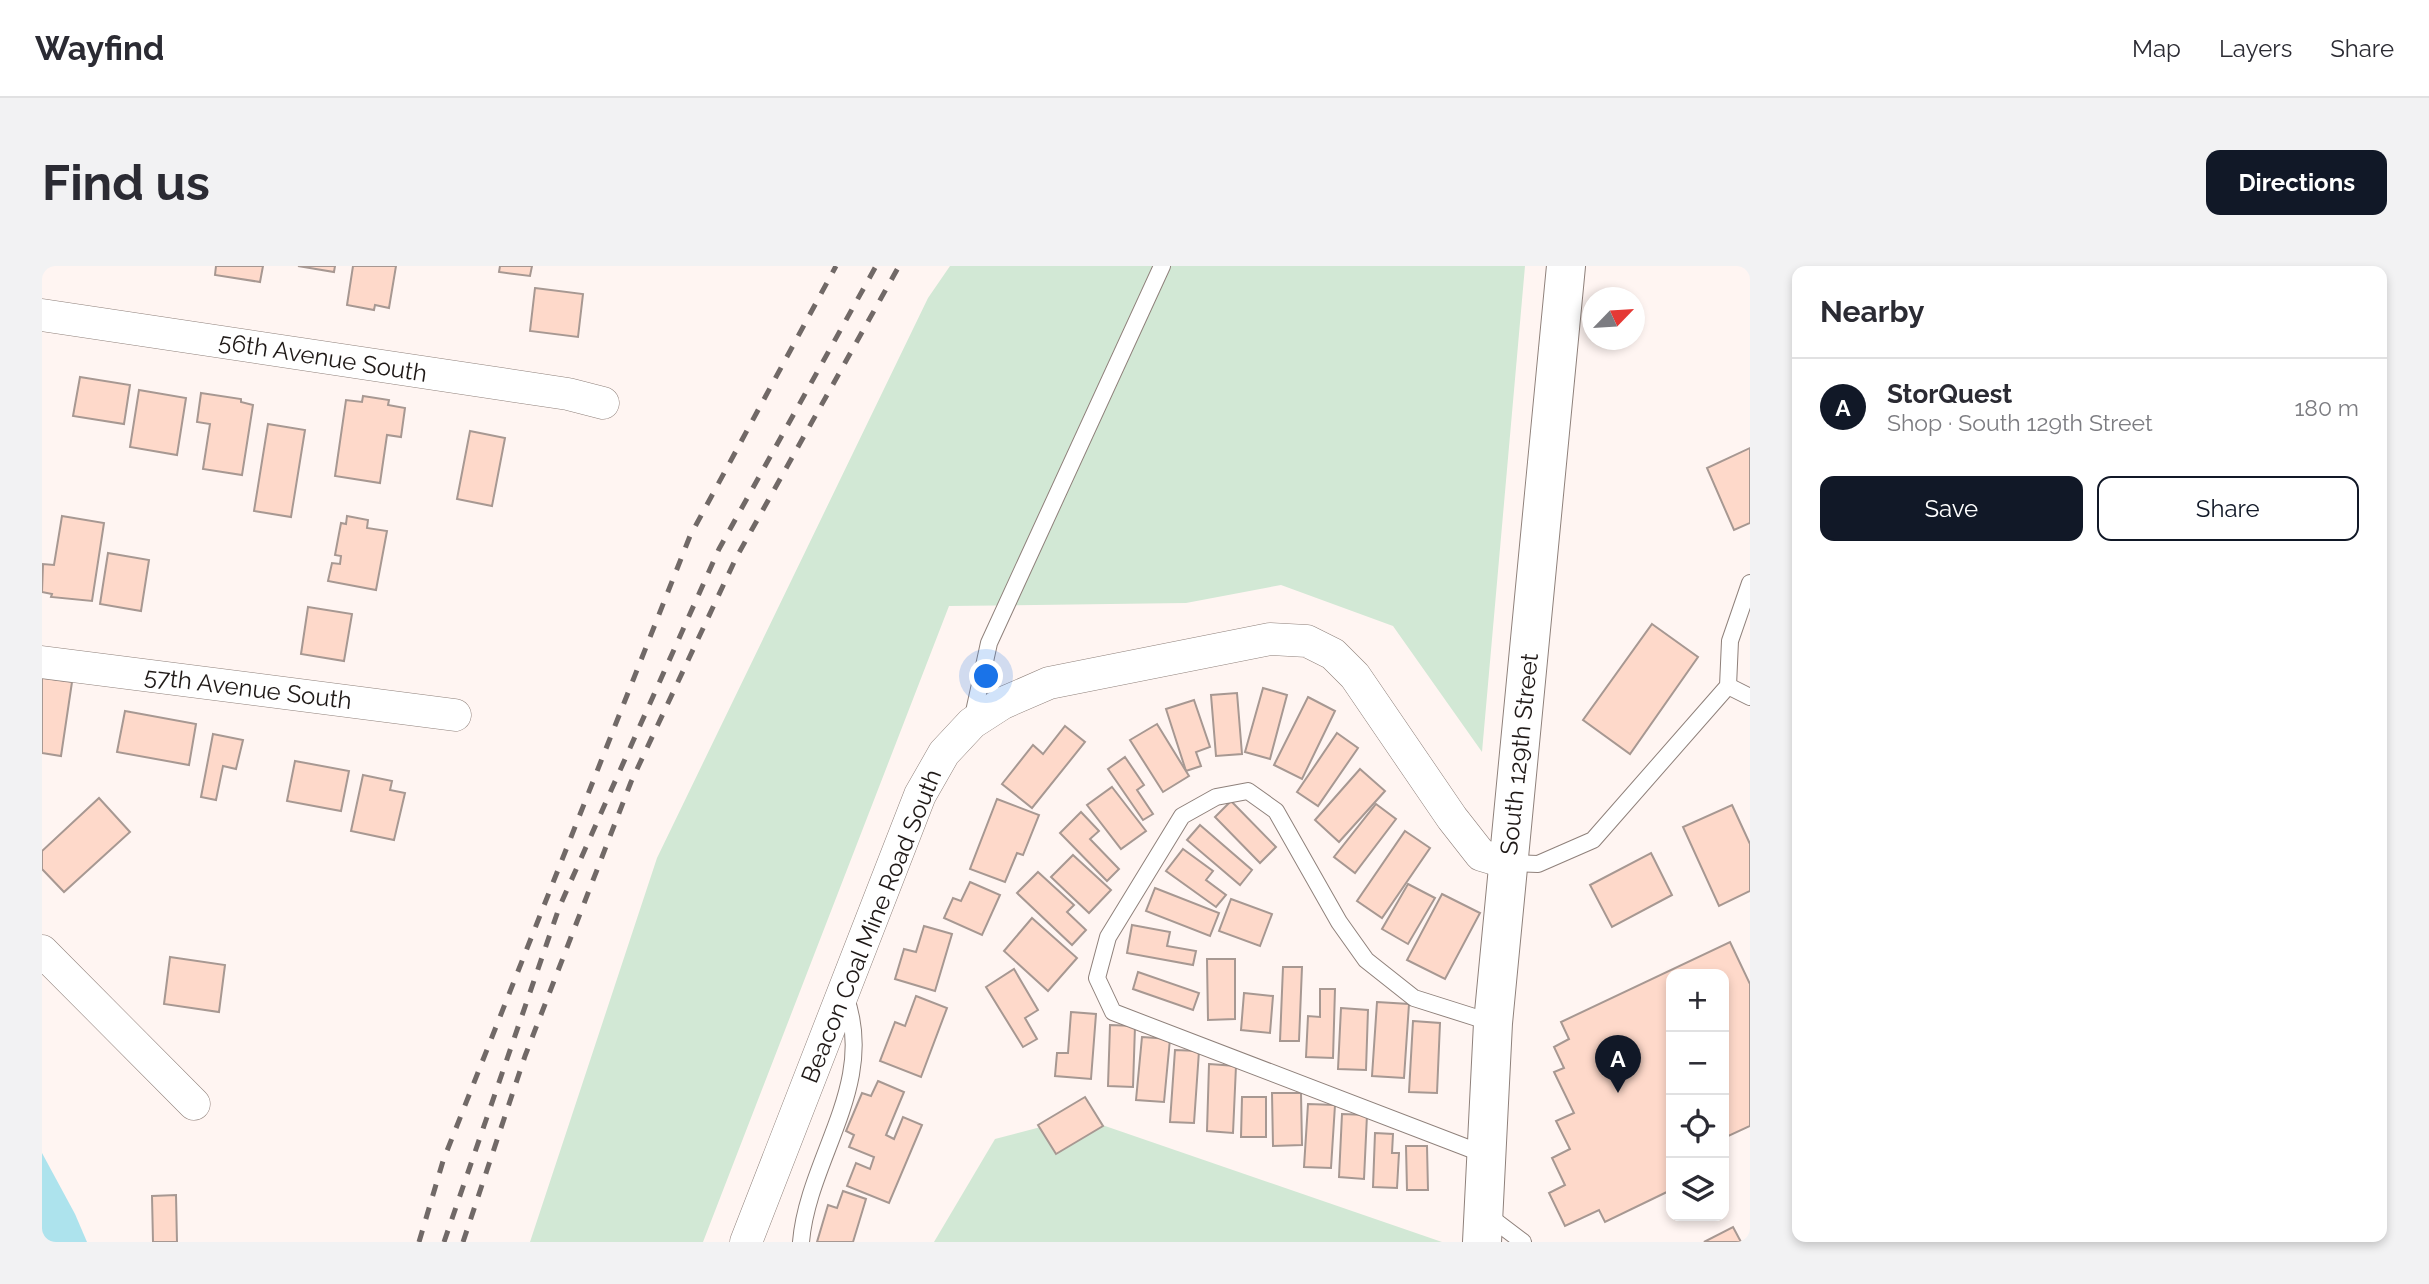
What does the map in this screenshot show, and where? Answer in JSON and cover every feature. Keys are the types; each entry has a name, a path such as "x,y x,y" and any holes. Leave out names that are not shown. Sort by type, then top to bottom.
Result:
{"street":[{"name":"South 129th Street","path":"1483,1227 1493,1023 1566,266"},
{"name":"56th Avenue South","path":"42,315 568,394 603,403"},
{"name":"Beacon Coal Mine Road South","path":"746,1242 920,795 944,753 972,723 1003,703 1049,683 1270,639 1307,641 1333,654 1354,676 1452,818 1481,855 1508,863"},
{"name":"57th Avenue South","path":"42,662 455,715"},
{"path":"42,951 194,1104"}],"lane":[{"path":"972,723 989,643 1162,266"},
{"path":"1508,863 1538,864 1593,840 1728,687 1730,641 1750,583"},
{"path":"1728,687 1750,697"},
{"path":"1486,1155 1113,1012 1097,978 1108,937 1182,816 1216,797 1248,791 1276,811 1339,922 1366,960 1414,998 1493,1023"},
{"path":"800,1242 808,1206 846,1097 856,1050 853,1017 842,991"},
{"path":"1483,1227 1523,1242"}],"green space":[{"path":"950,266 1525,266 1482,752 1393,626 1281,585 1186,603 949,606 703,1242 530,1242 657,858 928,298"},
{"path":"1079,1117 1442,1242 934,1242 995,1139"}],"water":[{"path":"42,1153 75,1214 87,1242 42,1242"}],"building":[{"path":"216,266 263,266 260,282 215,275"},
{"path":"298,266 335,266 334,272"},
{"path":"353,266 396,266 389,308 375,305 374,310 347,305"},
{"path":"500,266 532,266 530,276 499,272"},
{"path":"535,288 583,294 578,337 530,331"},
{"path":"80,377 130,385 124,424 73,416"},
{"path":"139,390 186,398 177,455 130,447"},
{"path":"201,393 241,399 241,402 253,405 242,475 203,469 210,424 197,422"},
{"path":"363,396 389,400 388,405 405,408 401,437 387,435 380,483 335,476 346,400 362,402"},
{"path":"268,424 305,430 291,517 254,511"},
{"path":"470,431 505,438 492,506 457,499"},
{"path":"1750,448 1750,523 1734,530 1707,468"},
{"path":"62,516 104,523 92,601 51,597 52,594 42,592 43,564 54,565"},
{"path":"347,516 368,520 367,528 387,531 376,590 328,581 332,563 340,564 341,556 335,555 341,523 346,524"},
{"path":"108,553 149,560 141,611 100,604"},
{"path":"308,607 352,614 344,661 301,654"},
{"path":"1652,624 1698,657 1630,754 1583,720"},
{"path":"42,678 72,682 61,756 42,753"},
{"path":"1263,688 1287,695 1270,759 1245,752"},
{"path":"1237,693 1242,754 1216,756 1211,695"},
{"path":"1308,697 1335,711 1302,779 1274,765"},
{"path":"1194,700 1210,747 1196,752 1201,766 1186,771 1166,709"},
{"path":"125,711 196,724 189,765 117,752"},
{"path":"1157,724 1189,776 1163,792 1130,740"},
{"path":"1065,726 1085,742 1032,808 1002,784 1033,745 1043,754"},
{"path":"1337,733 1358,748 1318,806 1297,792"},
{"path":"213,734 243,740 236,769 223,766 216,800 201,797"},
{"path":"1125,757 1144,785 1137,790 1153,814 1143,820 1108,769"},
{"path":"295,761 349,771 341,811 287,801"},
{"path":"1360,769 1385,791 1339,842 1315,820"},
{"path":"363,775 392,781 390,790 405,793 394,840 351,831"},
{"path":"1112,787 1146,831 1121,849 1087,805"},
{"path":"99,798 130,832 64,892 42,869 42,851"},
{"path":"997,799 1039,815 1023,855 1017,853 1005,882 970,869"},
{"path":"1231,801 1276,847 1260,863 1215,817"},
{"path":"1376,804 1396,819 1355,873 1334,857"},
{"path":"1732,805 1750,844 1750,891 1719,906 1683,827"},
{"path":"1081,812 1099,831 1090,839 1119,869 1107,881 1060,833"},
{"path":"1200,825 1252,870 1240,885 1187,840"},
{"path":"1405,831 1430,848 1382,918 1357,901"},
{"path":"1183,849 1213,871 1206,880 1226,895 1216,907 1166,871"},
{"path":"1651,853 1672,895 1612,927 1590,885"},
{"path":"1073,855 1111,890 1089,913 1051,877"},
{"path":"1038,872 1074,905 1067,912 1086,930 1072,945 1017,893"},
{"path":"970,882 1000,895 982,935 944,918 953,898 961,901"},
{"path":"1408,884 1435,898 1408,944 1382,929"},
{"path":"1155,888 1219,913 1210,936 1146,911"},
{"path":"1442,894 1480,913 1445,979 1407,960"},
{"path":"1231,899 1272,914 1260,946 1219,931"},
{"path":"1032,918 1077,958 1048,991 1004,951"},
{"path":"1132,925 1170,932 1167,946 1196,951 1193,965 1127,953"},
{"path":"924,926 952,934 935,991 895,979 904,949 916,952"},
{"path":"1730,942 1750,984 1750,1126 1729,1136 1729,969 1673,969"},
{"path":"170,957 225,965 219,1012 164,1004"},
{"path":"1207,959 1235,959 1235,1019 1208,1020"},
{"path":"1283,967 1302,967 1299,1041 1280,1041"},
{"path":"1014,969 1038,1010 1025,1018 1037,1039 1023,1047 986,987"},
{"path":"1138,972 1199,993 1193,1010 1133,989"},
{"path":"1666,972 1666,1192 1605,1222 1599,1210 1565,1226 1549,1193 1565,1185 1552,1158 1570,1149 1556,1121 1574,1113 1554,1072 1564,1068 1554,1047 1569,1039 1561,1022"},
{"path":"1320,989 1335,989 1333,1058 1306,1057 1308,1016 1320,1017"},
{"path":"1244,993 1273,996 1270,1033 1241,1030"},
{"path":"916,996 947,1008 921,1077 880,1061 895,1022 905,1026"},
{"path":"1377,1002 1409,1004 1404,1078 1372,1076"},
{"path":"1341,1008 1368,1010 1366,1070 1338,1069"},
{"path":"1071,1012 1096,1014 1091,1079 1055,1076 1057,1053 1068,1053"},
{"path":"1413,1021 1440,1023 1437,1093 1409,1092"},
{"path":"1110,1025 1135,1026 1133,1087 1108,1086"},
{"path":"1142,1037 1170,1039 1164,1102 1136,1100"},
{"path":"1175,1050 1199,1051 1194,1123 1170,1122"},
{"path":"1209,1064 1236,1066 1233,1133 1207,1131"},
{"path":"878,1081 904,1092 886,1135 894,1139 903,1117 922,1125 889,1203 847,1186 856,1163 870,1169 874,1157 849,1147 854,1135 846,1131 862,1093 871,1096"},
{"path":"1272,1093 1301,1093 1302,1145 1273,1146"},
{"path":"1085,1097 1103,1126 1056,1154 1038,1125"},
{"path":"1242,1097 1266,1097 1266,1137 1241,1137"},
{"path":"1308,1104 1335,1105 1331,1168 1304,1167"},
{"path":"1342,1114 1367,1115 1364,1179 1339,1177"},
{"path":"1375,1133 1393,1134 1392,1153 1399,1153 1397,1188 1373,1187"},
{"path":"1406,1146 1427,1146 1428,1190 1407,1190"},
{"path":"843,1191 866,1199 853,1242 817,1242 828,1205 837,1208"},
{"path":"176,1195 177,1242 153,1242 152,1196"},
{"path":"1733,1227 1741,1242 1704,1242"}],"railway":[{"path":"419,1242 443,1161 690,536 836,266"},
{"path":"444,1242 559,908 719,549 876,266"},
{"path":"463,1242 525,1056 631,782 736,558 899,266"}],"place":[{"name":"StorQuest","path":"1618,1093"}]}
